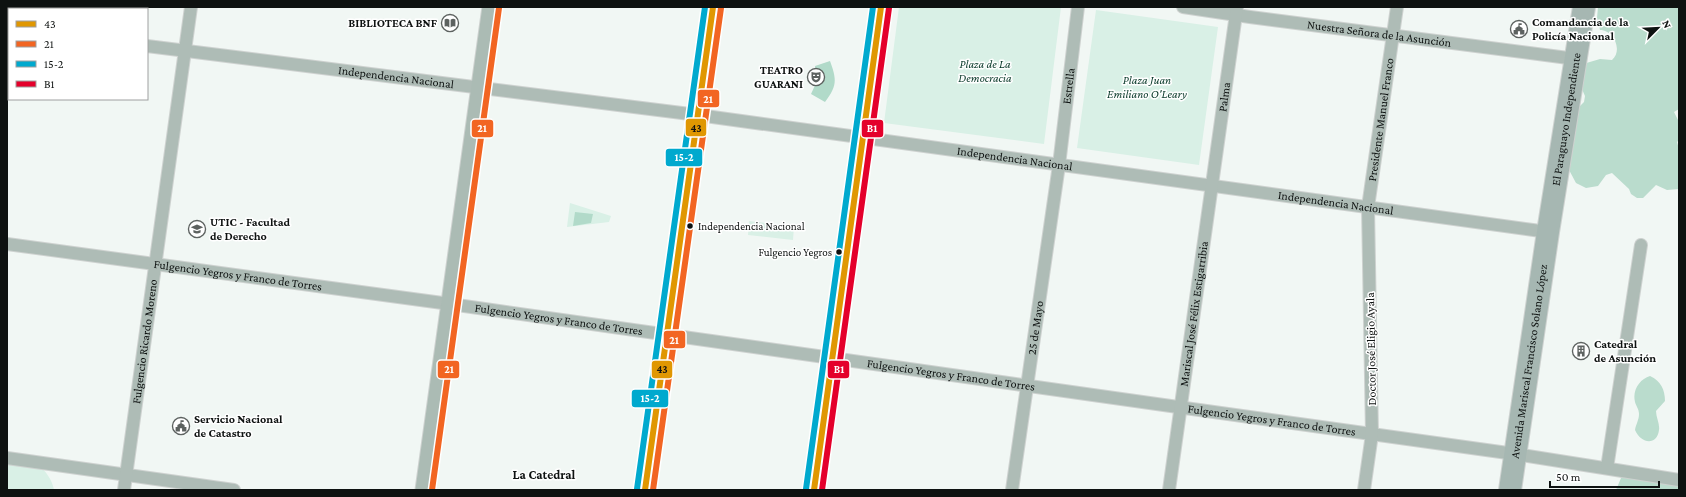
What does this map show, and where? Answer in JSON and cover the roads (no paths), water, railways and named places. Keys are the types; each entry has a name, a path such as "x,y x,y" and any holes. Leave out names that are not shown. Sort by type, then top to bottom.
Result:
{"highway":[{"name":"El Paraguayo Independiente","path":"1548,232 1584,7"},
{"name":"Avenida Mariscal Francisco Solano López","path":"1510,490 1548,232"}],"street":[{"name":"Fulgencio Ricardo Moreno","path":"124,490 192,7"},
{"path":"424,490 492,7"},
{"path":"645,490 713,7"},
{"path":"814,490 881,7"},
{"name":"Estrella","path":"1059,165 1078,7"},
{"name":"Nuestra Señora de la Asunción","path":"1183,7 1236,11 1576,59"},
{"name":"Presidente Manuel Franco","path":"1368,207 1397,7"},
{"name":"Palma","path":"1215,186 1236,11"},
{"name":"Independencia Nacional","path":"148,46 698,116 1548,232"},
{"name":"25 de Mayo","path":"1012,490 1059,165"},
{"name":"Mariscal José Félix Estigarribia","path":"1169,490 1215,186"},
{"name":"Doctor José Eligio Ayala","path":"1364,490 1372,434 1368,207"},
{"name":"Fulgencio Yegros y Franco de Torres","path":"7,244 450,304 1515,454 1679,480"},
{"path":"1607,468 1641,245"},
{"path":"7,458 234,490"}],"place":[{"name":"BIBLIOTECA BNF","path":"450,23"},
{"name":"Comandancia de la Policía Nacional","path":"1519,29"},
{"name":"TEATRO GUARANI","path":"816,77"},
{"name":"Independencia Nacional","path":"690,226"},
{"name":"UTIC - Facultad de Derecho","path":"197,229"},
{"name":"Fulgencio Yegros","path":"839,252"},
{"name":"Catedral de Asunción","path":"1581,351"},
{"name":"Servicio Nacional de Catastro","path":"181,426"}],"district":[{"name":"La Catedral","path":"544,474"}],"park label":[{"name":"Plaza de La Democracia","path":"985,71"},
{"name":"Plaza Juan Emiliano O'Leary","path":"1147,87"}]}
